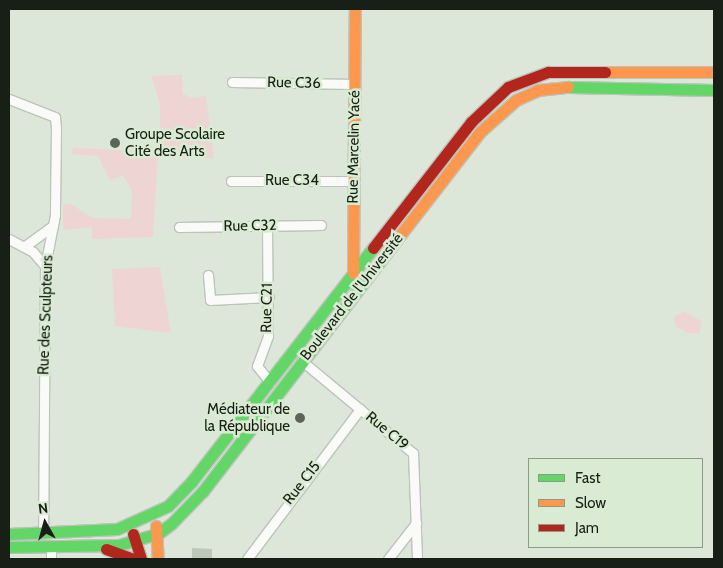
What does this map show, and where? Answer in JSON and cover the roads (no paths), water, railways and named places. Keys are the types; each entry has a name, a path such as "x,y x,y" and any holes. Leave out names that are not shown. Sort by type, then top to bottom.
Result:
{"street":[{"name":"Rue Marcelin Yacé","path":"353,273 355,9"},
{"name":"Boulevard de l'Université","path":"9,534 94,532 141,521 168,506 192,481 471,122 508,87 548,72 714,72"},
{"path":"649,73 649,90"},
{"name":"Rue C36","path":"232,82 355,84"},
{"name":"Boulevard de l'Université","path":"9,547 98,546 136,542 159,533 203,491 480,132 516,100 549,88 714,90"},
{"name":"Rue des Sculpteurs","path":"9,99 55,117 53,226 45,266 43,534"},
{"name":"Rue C34","path":"231,181 354,181"},
{"name":"Rue C32","path":"178,227 321,225"},
{"path":"25,246 53,226"},
{"name":"Rue C21","path":"267,226 268,336 257,366 270,382"},
{"path":"9,238 25,246 45,266"},
{"path":"353,273 364,281"},
{"path":"208,276 210,300 269,297"},
{"name":"Rue C19","path":"302,361 412,453 417,559"},
{"name":"Rue C15","path":"247,559 360,409"},
{"path":"141,559 133,533 141,521 154,522 159,533 158,559"},
{"path":"388,559 416,523"},
{"path":"51,546 51,559"},
{"path":"98,546 133,559"}],"place":[{"name":"Groupe Scolaire Cité des Arts","path":"115,143"},
{"name":"Médiateur de la République","path":"300,418"}]}
